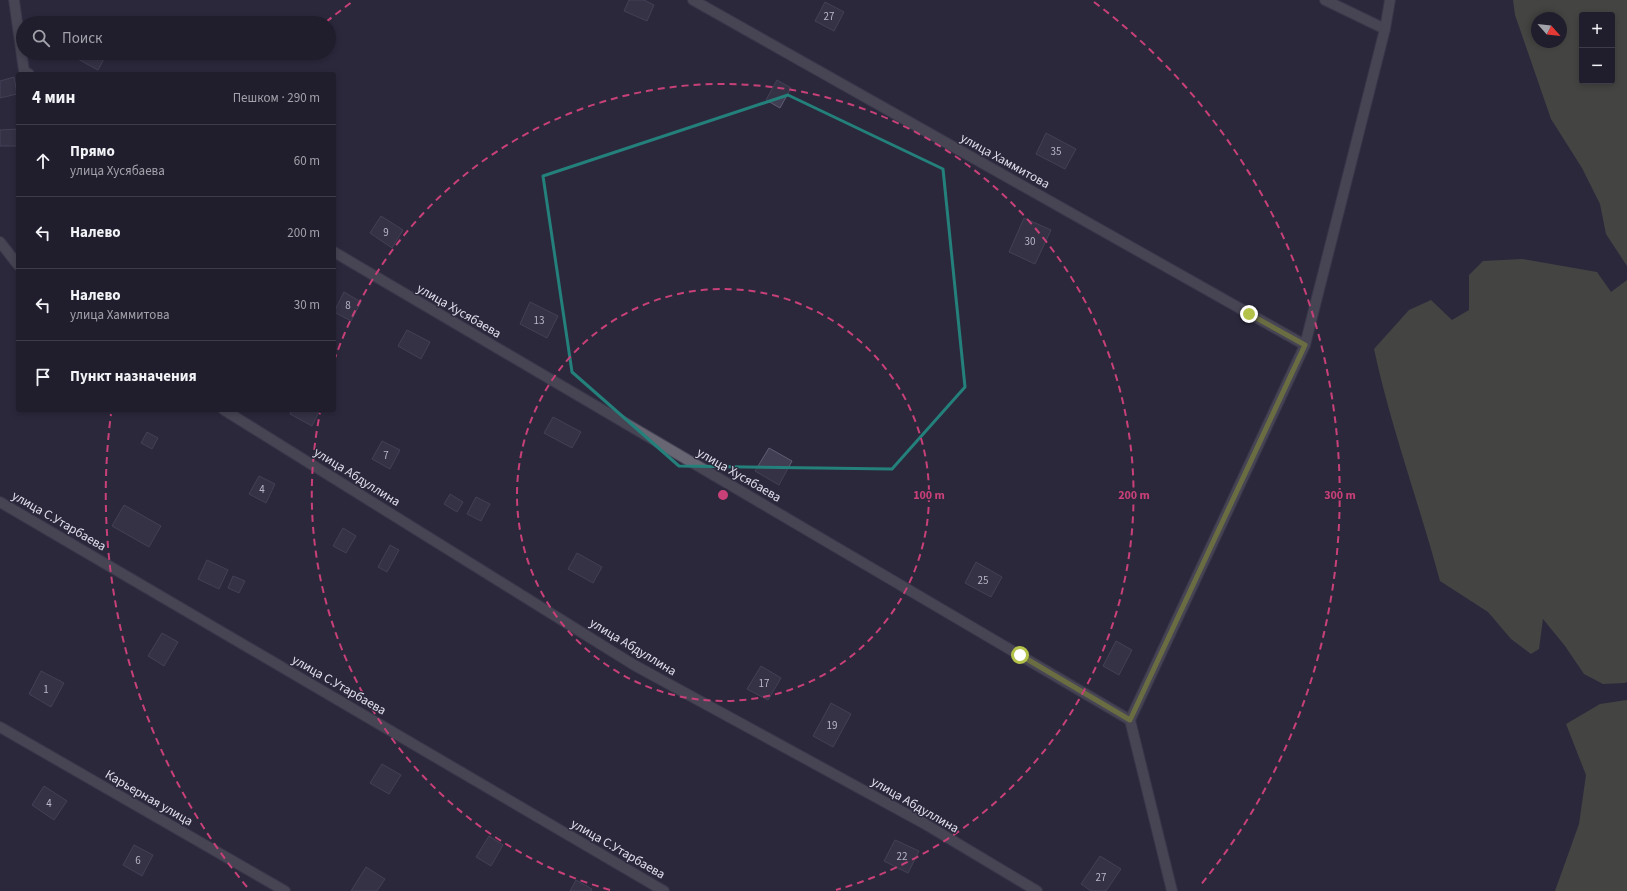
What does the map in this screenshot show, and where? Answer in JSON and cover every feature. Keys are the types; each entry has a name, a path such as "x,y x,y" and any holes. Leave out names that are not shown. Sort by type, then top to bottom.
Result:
{"street":[{"path":"14,0 17,16"},
{"name":"улица Хаммитова","path":"693,0 1305,345"},
{"path":"1325,0 1385,29"},
{"path":"1172,891 1130,720 1305,345 1385,29 1390,0"},
{"path":"25,60 27,72"},
{"path":"0,242 16,262"},
{"name":"улица Хусябаева","path":"336,253 1130,720"},
{"name":"улица Абдуллина","path":"227,412 634,665 925,824 1037,891"},
{"name":"улица С.Утарбаева","path":"0,502 664,891"},
{"name":"Карьерная улица","path":"0,727 285,891"}],"highlighted area":[{"path":"788,95 943,169 965,387 892,469 679,466 572,372 543,176"}],"green space":[{"path":"1513,0 1627,0 1627,266 1606,234 1600,204 1582,168 1551,119 1515,15"},
{"path":"1522,259 1597,272 1611,292 1627,280 1627,682 1625,683 1603,684 1584,674 1565,646 1543,619 1539,649 1531,654 1511,639 1488,612 1440,581 1381,378 1374,349 1409,310 1431,300 1452,320 1469,310 1469,275 1483,261"},
{"path":"1627,700 1627,891 1555,891 1579,824 1586,775 1566,724 1600,704"}],"building":[{"path":"629,0 644,0 654,5 647,21 624,11"},
{"path":"825,2 844,12 834,31 815,21"},
{"path":"80,60 103,60 98,70"},
{"path":"14,77 16,94 0,98 0,81"},
{"path":"777,80 791,88 780,108 766,100"},
{"path":"16,129 16,146 0,146 0,130"},
{"path":"1046,133 1076,149 1065,169 1036,154"},
{"path":"381,216 403,230 392,248 370,233"},
{"path":"1024,218 1051,230 1035,264 1009,252"},
{"path":"344,292 361,302 351,321 336,313 336,308"},
{"path":"530,302 558,316 547,338 520,324"},
{"path":"407,330 430,342 421,359 398,346"},
{"path":"291,412 319,412 312,426 290,414"},
{"path":"553,417 581,432 572,448 544,433"},
{"path":"147,432 158,438 152,449 141,443"},
{"path":"382,441 400,450 390,469 372,459"},
{"path":"769,448 792,461 779,485 755,471"},
{"path":"259,476 275,484 266,503 249,494"},
{"path":"450,494 463,502 457,512 444,504"},
{"path":"476,497 490,504 481,521 467,514"},
{"path":"124,505 161,526 149,547 112,526"},
{"path":"343,528 356,536 346,553 333,546"},
{"path":"390,545 399,550 387,572 378,567"},
{"path":"577,553 602,567 593,583 568,569"},
{"path":"207,560 228,570 219,589 198,579"},
{"path":"976,562 1002,577 991,597 965,583"},
{"path":"233,576 245,581 239,593 228,588"},
{"path":"162,633 178,642 164,666 148,656"},
{"path":"1116,641 1132,650 1119,675 1103,666"},
{"path":"761,666 781,678 768,700 747,689"},
{"path":"41,671 64,683 51,707 29,694"},
{"path":"831,703 851,714 833,747 813,736"},
{"path":"382,764 401,775 389,794 370,783"},
{"path":"44,786 67,801 54,820 32,805"},
{"path":"489,836 503,845 491,866 476,857"},
{"path":"895,840 919,851 908,873 884,861"},
{"path":"134,845 153,855 142,876 123,865"},
{"path":"1100,856 1121,869 1106,891 1091,891 1081,884"},
{"path":"366,867 385,879 377,891 351,891"},
{"path":"576,880 592,889 591,891 570,891"}],"route":[{"path":"1020,655 1130,720 1305,345 1249,314"}]}
